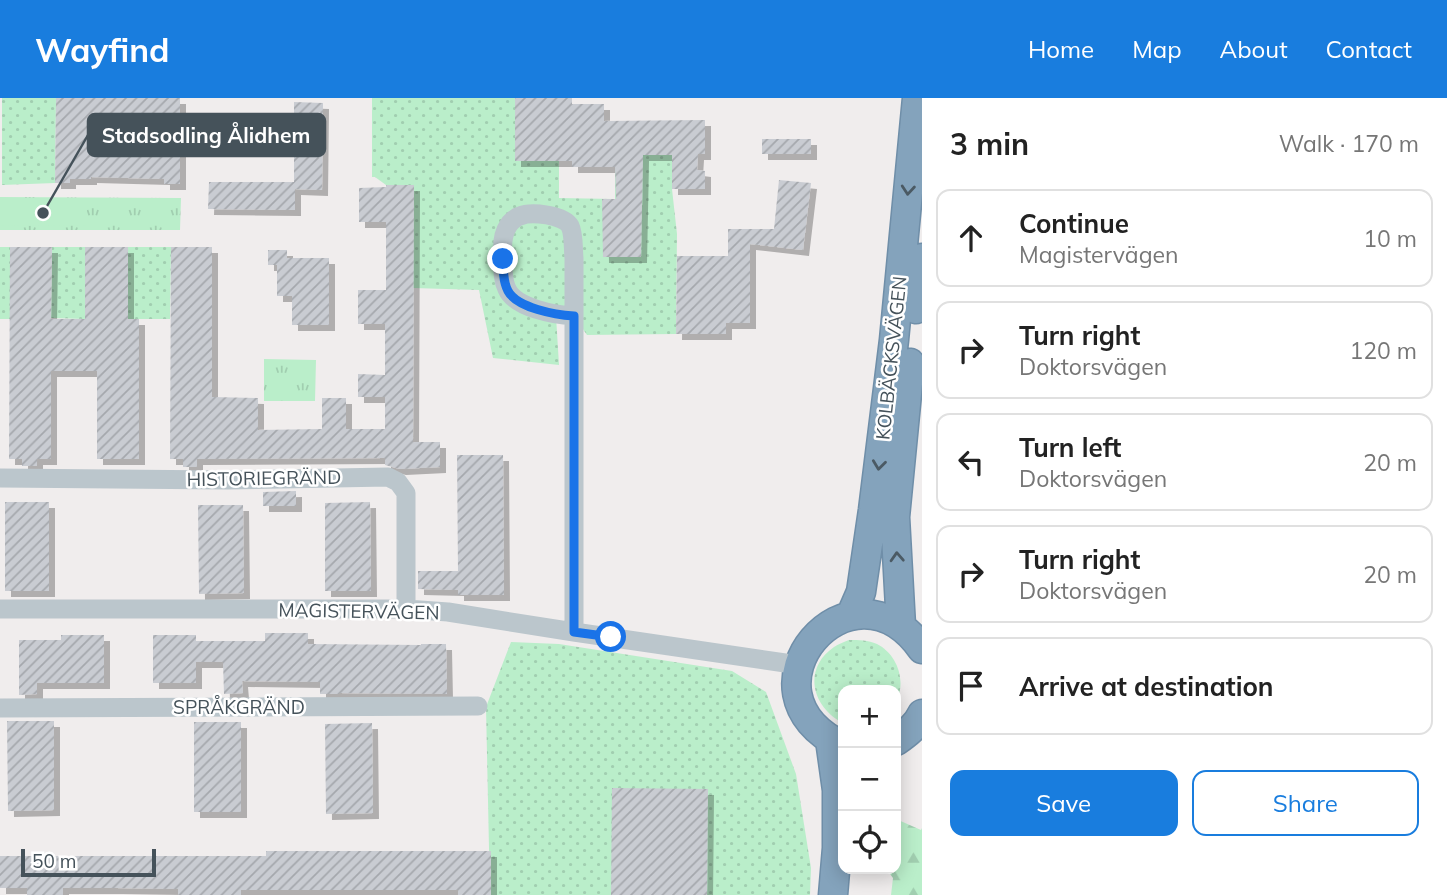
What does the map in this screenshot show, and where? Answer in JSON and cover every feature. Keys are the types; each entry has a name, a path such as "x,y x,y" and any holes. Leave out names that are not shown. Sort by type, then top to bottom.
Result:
{"highway":[{"name":"KOLBÄCKSVÄGEN","path":"851,615 860,592 877,484 917,98"},
{"name":"KOLBÄCKSVÄGEN","path":"901,626 895,517 922,258"},
{"path":"833,895 837,848 837,743 817,730 806,716 799,699 799,665 809,644 821,630 851,615 886,618 913,636 922,649"},
{"path":"901,738 922,715"},
{"path":"850,895 852,874"}],"street":[{"path":"574,316 556,315 522,303 507,290 503,269 503,240 506,228 520,215 554,216 563,219 570,227 575,258 574,632"},
{"name":"HISTORIEGRÄND","path":"0,478 227,480 388,477 398,482 406,493 406,609"},
{"name":"MAGISTERVÄGEN","path":"0,609 406,609 448,612 799,665"},
{"name":"SPRÅKGRÄND","path":"0,708 478,706"}],"green space":[{"path":"2,98 56,98 55,183 2,185"},
{"path":"372,98 515,98 515,161 559,161 559,198 615,199 615,167 629,155 672,155 672,189 677,234 676,334 587,335 574,316 556,316 559,365 493,358 479,290 413,288 413,185 386,185 372,177"},
{"path":"0,197 181,198 180,230 0,230"},
{"path":"0,200 87,200 87,225 0,226"},
{"path":"0,247 10,247 10,319 0,319"},
{"path":"52,247 85,247 85,319 51,318"},
{"path":"128,247 171,247 170,319 128,319"},
{"path":"264,359 316,360 315,401 264,401"},
{"path":"849,640 877,644 895,661 900,685 838,685 838,720 824,707 815,687 818,666 824,656"},
{"path":"511,642 559,644 732,671 766,692 796,774 811,868 810,895 490,895 486,707"},
{"path":"901,821 921,830 922,828 922,895 891,895 893,878 890,874 901,874"}],"building":[{"path":"56,98 180,98 180,184 164,184 164,179 91,177 70,179 70,183 55,183"},
{"path":"515,98 572,98 572,104 604,104 604,121 705,120 705,154 698,154 697,170 705,171 705,189 672,189 672,155 643,155 641,257 603,257 602,199 616,199 615,167 572,167 572,161 515,161"},
{"path":"294,102 323,103 322,190 295,189 295,210 208,209 209,182 294,182"},
{"path":"762,139 811,139 811,154 762,154"},
{"path":"779,180 811,183 803,250 750,244 750,323 726,323 726,334 676,334 677,256 728,256 728,229 774,229"},
{"path":"414,185 413,442 440,442 440,467 400,469 385,465 385,458 197,459 197,467 183,467 183,459 170,459 171,247 212,247 212,397 258,398 258,430 322,429 322,398 346,398 346,429 385,429 385,397 358,397 358,374 385,375 385,324 358,324 358,290 386,290 386,222 359,222 359,188"},
{"path":"10,247 52,247 51,319 85,319 85,247 128,247 128,319 139,319 139,459 97,459 97,371 51,371 51,459 37,459 37,466 22,466 22,459 9,459"},
{"path":"268,250 287,250 287,258 329,258 329,325 292,325 292,296 277,296 277,265 268,265"},
{"path":"457,455 503,455 504,595 458,595 458,590 418,589 418,571 458,571"},
{"path":"296,491 296,506 263,506 263,492"},
{"path":"5,502 49,502 49,591 5,591"},
{"path":"370,502 371,591 325,591 325,503"},
{"path":"198,505 243,505 244,593 199,594"},
{"path":"265,633 308,633 308,644 446,644 447,694 320,694 320,682 242,681 243,693 224,694 223,662 196,662 196,683 153,683 153,635 196,635 196,641 265,641"},
{"path":"61,635 104,635 104,683 37,683 37,694 19,695 19,640 61,640"},
{"path":"7,721 54,721 54,810 8,811"},
{"path":"194,722 241,722 241,812 194,812"},
{"path":"372,723 373,813 326,814 325,724"},
{"path":"612,788 708,789 707,895 611,895"},
{"path":"266,851 491,851 491,895 458,895 458,890 241,890 241,895 178,895 178,889 63,888 63,895 27,895 27,888 0,888 0,856 266,856"}],"place":[{"name":"Stadsodling Ålidhem","path":"43,213"}],"route":[{"path":"503,259 504,281 512,297 556,315 574,316 574,632 611,637"}]}
